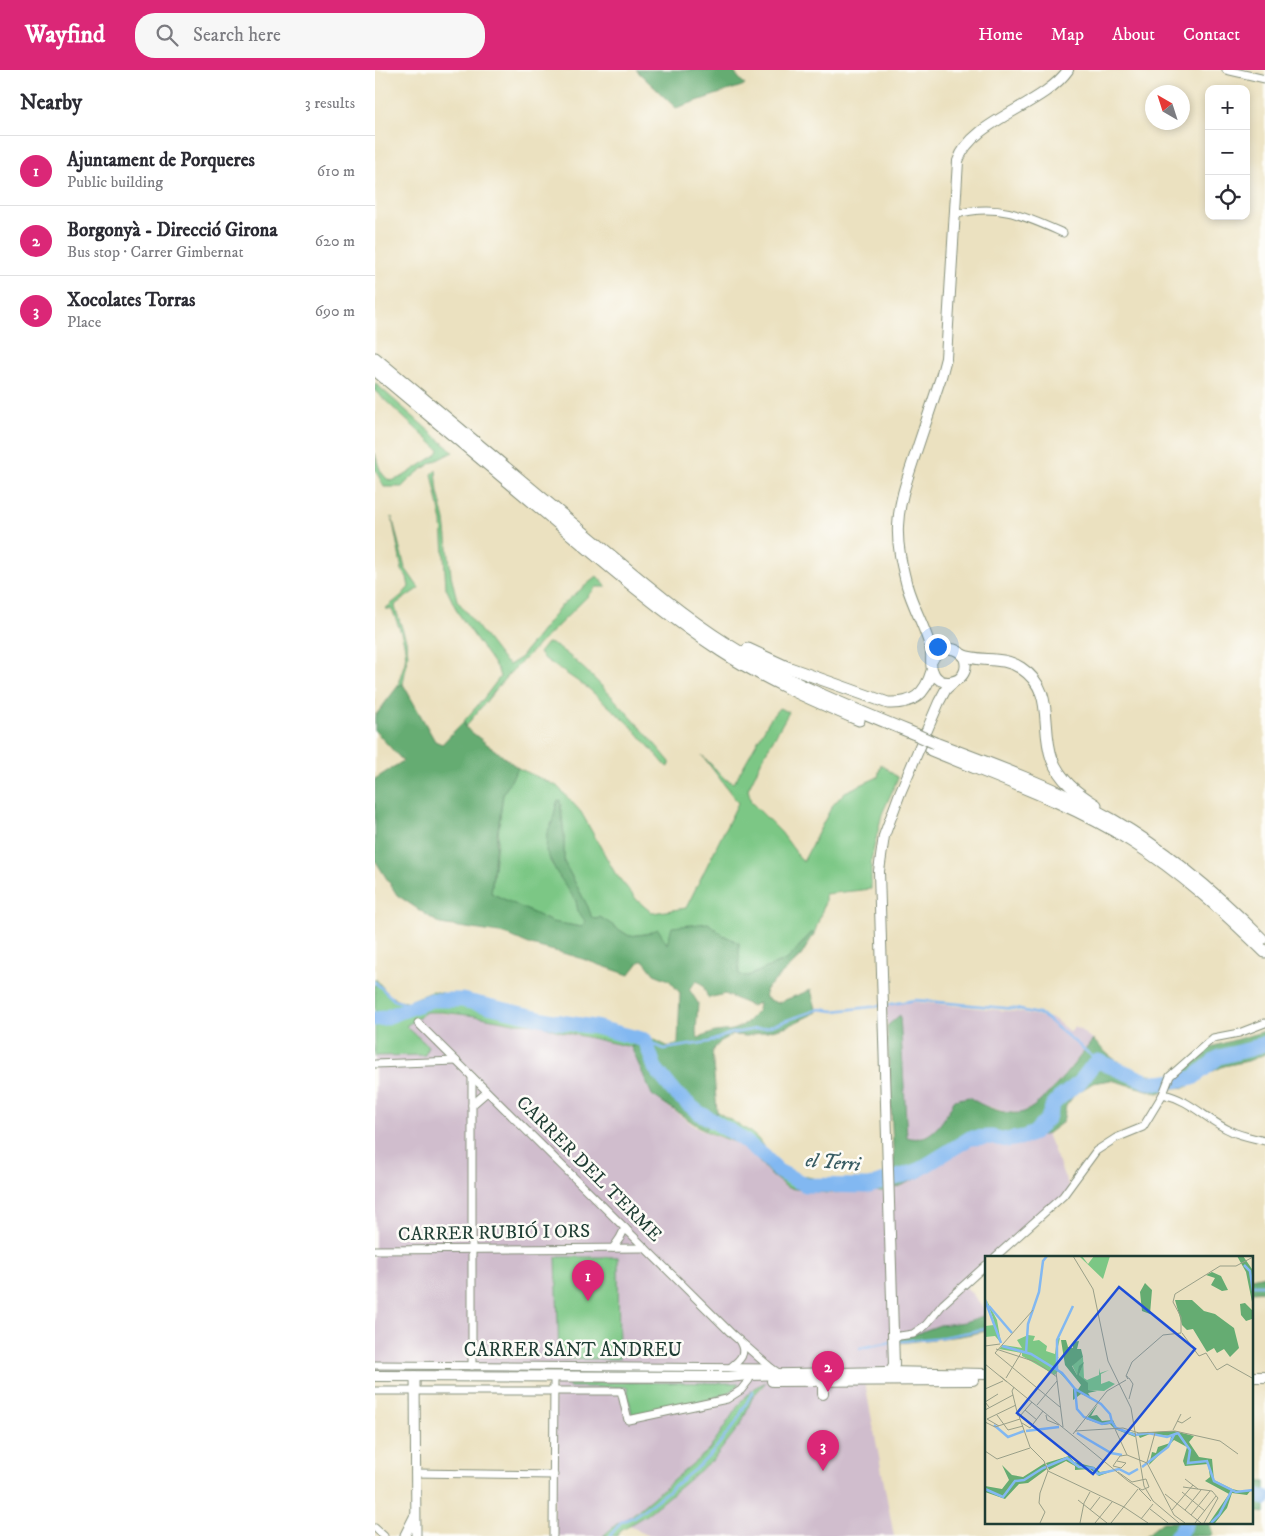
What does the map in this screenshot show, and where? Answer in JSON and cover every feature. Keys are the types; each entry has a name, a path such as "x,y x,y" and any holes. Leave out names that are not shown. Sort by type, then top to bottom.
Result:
{"highway":[{"path":"375,358 619,562 676,608 718,638 790,680 913,738"},
{"path":"375,370 602,561 701,638 745,665 802,695 1032,782 1114,821 1161,850 1196,877 1265,941"},
{"path":"718,638 734,642 787,667 888,703 900,704 910,701 920,694 926,687 934,670"},
{"path":"962,655 968,658 1003,660 1013,663 1029,674 1043,695 1049,749 1059,774 1071,787 1105,810 1114,821"},
{"path":"933,746 1101,823 1130,840 1168,866 1209,899 1265,952"}],"main road":[{"path":"939,702 940,690 934,670 931,649 926,632 913,606 901,564 898,526 903,491 946,358 958,161 964,148 976,136 1056,84 1068,70"},
{"path":"926,632 935,642 946,648 956,650 962,655 965,667 961,676 946,689 939,702 889,820 881,851 879,871 880,924 893,1350 894,1370 901,1377 932,1377 958,1380"},
{"path":"934,670 937,652 946,648"},
{"path":"934,670 947,682 957,680"},
{"path":"730,1372 749,1380 800,1381 823,1385 870,1377 886,1377 894,1370"},
{"path":"375,1376 554,1377 730,1372 781,1374 863,1373 894,1370 985,1374"},
{"path":"823,1385 829,1377 850,1377 863,1373"},
{"path":"781,1374 793,1377 817,1378 823,1385"},
{"path":"850,1381 985,1380"}],"street":[{"path":"1226,70 1265,80"},
{"path":"954,215 971,210 998,209 1026,216 1063,233"},
{"path":"996,1256 1063,1196 1096,1152 1116,1138 1143,1127 1163,1094 1171,1076 1213,1038 1239,1033 1265,1023"},
{"name":"CARRER DEL TERME","path":"418,1024 737,1338 771,1368 781,1374"},
{"path":"375,1064 455,1061"},
{"path":"471,1076 472,1366"},
{"path":"472,1105 487,1092"},
{"path":"1163,1094 1177,1097 1187,1102 1232,1132 1265,1141"},
{"name":"CARRER RUBIÓ I ORS","path":"613,1248 625,1228"},
{"name":"CARRER RUBIÓ I ORS","path":"375,1250 645,1248"},
{"path":"893,1337 913,1334 926,1326 943,1304 985,1266"},
{"path":"730,1372 743,1355 742,1345 737,1338"},
{"name":"CARRER SANT ANDREU","path":"375,1366 472,1366 730,1372 771,1368"},
{"path":"409,1536 415,1514 415,1376"},
{"path":"553,1536 554,1377"},
{"path":"375,1392 621,1391 628,1420 727,1399 741,1390 749,1380"},
{"path":"415,1473 554,1475"},
{"path":"375,1528 384,1536"}],"shaded area":[{"path":"905,1001 1018,1012 1054,1019 1070,1032 1074,1027 1078,1028 1093,1040 1038,1104 1021,1113 1006,1112 977,1103 969,1097 955,1100 941,1124 930,1135 910,1138 907,1137 894,1020 887,1026 886,1007"},
{"path":"426,1012 476,1016 514,1023 540,1024 555,1030 631,1047 652,1095 700,1130 735,1143 755,1157 772,1176 827,1193 886,1191 922,1176 950,1152 976,1140 1007,1146 1047,1134 1070,1190 999,1256 985,1256 985,1269 966,1287 985,1309 985,1315 965,1322 940,1325 910,1336 892,1339 893,1378 864,1378 894,1536 658,1536 644,1534 629,1525 646,1515 713,1460 753,1396 764,1385 754,1388 742,1400 709,1450 631,1516 618,1523 603,1536 554,1536 554,1377 375,1376 375,1031 406,1025"}],"green space":[{"path":"636,70 732,70 745,85 676,108"},
{"path":"375,383 453,452 426,467 402,487 384,487 375,469 375,453 382,473 391,481 402,477 436,455 439,450 375,391"},
{"path":"436,470 438,492 445,520 451,575 457,600 503,660 509,665 519,659 562,605 597,576 607,587 597,587 507,676 465,727 464,721 500,677 498,670 458,613 446,588 442,522 432,474"},
{"path":"392,517 405,568 419,588 396,604 395,607 406,640 408,655 403,684 398,686 405,662 405,650 394,614 391,609 385,609 409,587 407,577 402,570"},
{"path":"547,643 558,648 573,659 591,676 647,735 670,762 670,765 667,767 631,726 589,689 542,657 539,653"},
{"path":"403,684 435,741 442,744 464,721 465,727 518,768 503,794 491,893 552,922 582,927 585,921 578,911 576,901 557,873 546,851 547,833 552,823 557,802 560,800 564,836 564,862 592,918 597,919 600,917 629,936 646,934 658,929 667,944 672,927 708,923 723,935 739,943 739,975 748,976 788,959 812,932 814,934 801,956 765,990 766,998 777,1003 811,990 817,1012 788,1026 747,1036 733,1035 722,1040 712,1051 717,1112 705,1131 652,1095 631,1047 649,1037 669,1047 678,1043 680,993 669,980 654,974 644,961 640,961 629,975 574,956 531,945 506,934 440,924 397,895 375,860 375,779 403,761 375,731 375,716 398,686","holes":["697,981 703,985 708,998 725,994 752,1006 759,1003 758,1010 747,1023 733,1030 715,1032 698,1038 696,1032 698,1003 689,989"]},
{"path":"779,708 789,712 748,789 751,802 781,832 803,862 832,806 845,792 878,777 881,764 898,778 882,814 871,860 871,889 825,894 825,902 814,934 812,932 788,959 748,976 738,975 739,943 723,935 708,923 667,944 658,930 629,936 600,917 597,919 592,918 564,862 561,804 557,802 552,823 547,833 550,861 576,901 578,911 586,921 582,927 552,922 491,893 503,794 518,768 557,786 581,812 615,873 637,900 652,913 686,908 738,803 702,755 725,779 734,783 770,719"},
{"path":"375,978 389,995 399,1001 407,1002 433,991 519,1011 570,1017 584,1022 633,1031 649,1037 631,1047 555,1030 540,1024 514,1023 476,1016 426,1012 406,1026 428,1046 425,1055 375,1056"},
{"path":"900,1015 907,1137 916,1138 930,1134 937,1128 954,1100 969,1097 986,1107 1007,1113 1020,1113 1029,1110 1049,1093 1093,1040 1111,1057 1127,1067 1150,1075 1173,1078 1199,1054 1214,1046 1265,1031 1265,1054 1248,1061 1224,1066 1200,1077 1187,1087 1174,1088 1158,1093 1111,1080 1093,1083 1075,1094 1066,1106 1063,1122 1047,1134 1007,1146 976,1140 950,1152 922,1176 895,1188 887,1026"},
{"path":"717,1112 749,1131 758,1139 770,1156 785,1168 803,1176 821,1180 884,1180 884,1191 827,1193 788,1188 772,1176 755,1157 736,1143 705,1131"},
{"path":"556,1257 618,1257 619,1359 559,1359"},
{"path":"1265,1275 1265,1291 1253,1292 1253,1278"},
{"path":"985,1315 985,1331 899,1343 898,1338 910,1336 940,1325 965,1322"},
{"path":"569,1382 739,1383 722,1395 707,1400 632,1415 627,1387 569,1387"},
{"path":"766,1382 753,1396 741,1424 713,1460 646,1515 621,1530 617,1536 603,1536 618,1523 631,1516 709,1450 742,1400 754,1388"},
{"path":"1253,1481 1265,1482 1265,1513 1253,1511"},
{"path":"1160,1524 1210,1524 1213,1534 1209,1536 1145,1536"}],"waterway":[{"path":"375,982 394,1000 413,1006"},
{"name":"el Terri","path":"375,1019 384,1018 431,1000 462,1000 553,1021 595,1027 645,1040 655,1068 675,1093 698,1112 738,1136 765,1157 778,1171 806,1185 869,1186 917,1171 970,1138 992,1137 1007,1140 1034,1133 1048,1118 1053,1105 1058,1099 1079,1083 1098,1061 1148,1082 1160,1083 1193,1078 1219,1057 1251,1049 1265,1043"},
{"path":"886,1005 915,1000 1016,1009 1042,1015 1098,1061"},
{"path":"645,1040 664,1049 709,1042 729,1034 767,1027 820,1009 834,1011 880,1006"},
{"path":"1253,1285 1265,1285"},
{"path":"896,1342 943,1337 985,1329"},
{"path":"860,1348 891,1342"},
{"path":"610,1536 621,1522 633,1517 654,1502 711,1454 735,1424 753,1391"},
{"path":"1253,1494 1265,1498"},
{"path":"1176,1536 1185,1524"}],"place":[{"name":"Ajuntament de Porqueres","path":"588,1301"},
{"name":"Borgonyà - Direcció Girona","path":"828,1392"},
{"name":"Xocolates Torras","path":"823,1471"}]}
